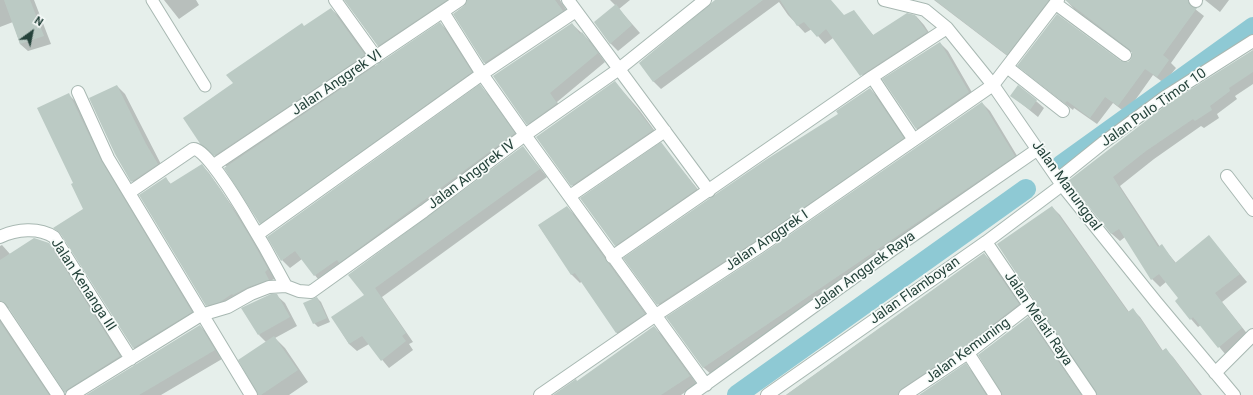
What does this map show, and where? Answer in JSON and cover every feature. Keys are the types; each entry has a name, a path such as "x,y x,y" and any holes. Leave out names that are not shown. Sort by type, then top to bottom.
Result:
{"street":[{"path":"335,0 376,57"},
{"name":"Jalan Anggrek VI","path":"214,165 460,0"},
{"path":"568,0 709,191"},
{"name":"Jalan Anggrek IV","path":"286,286 299,291 311,292 326,282 525,135 619,69 704,0"},
{"name":"Jalan Manunggal","path":"884,0 929,5 993,85 1058,179 1156,302 1234,395"},
{"path":"1057,2 1125,55"},
{"name":"Jalan Anggrek I","path":"540,395 656,315 758,248 993,85 1057,2"},
{"path":"443,12 482,74 525,135 570,196 612,257 706,384"},
{"path":"258,234 482,74 576,12"},
{"path":"612,257 872,77 947,28"},
{"name":"Jalan Pulo Timor 10","path":"1058,179 1104,142 1165,97 1253,41"},
{"path":"1007,67 1063,111"},
{"path":"872,77 914,140"},
{"path":"78,92 108,158 130,192 201,315 250,395"},
{"path":"570,196 665,130"},
{"path":"72,395 201,315 228,307 251,294 269,287 286,286 258,234 214,165 200,150 195,148 130,192"},
{"name":"Jalan Anggrek Raya","path":"691,395 892,250 1041,154"},
{"path":"1227,176 1253,210"},
{"name":"Jalan Flamboyan","path":"766,395 986,242 1058,179"},
{"name":"Jalan Kenanga III","path":"0,237 7,234 26,231 46,232 54,237 131,359"},
{"name":"Jalan Melati Raya","path":"986,242 1090,395"},
{"name":"Jalan Kemuning","path":"905,395 968,353 1029,306"},
{"path":"0,308 58,395"},
{"path":"1215,373 1253,335"},
{"path":"968,353 995,395"}],"lane":[{"path":"152,0 205,86"}],"building":[{"path":"4,0 30,0 44,36 20,44"},
{"path":"344,0 447,0 378,46"},
{"path":"467,0 555,0 563,11 484,63 453,14 464,6"},
{"path":"715,0 763,0 653,82 639,63"},
{"path":"780,0 831,0 844,15 854,10 873,35 907,13 915,15 927,32 860,76 826,29 817,37 804,22 797,26"},
{"path":"935,0 1049,0 1007,55"},
{"path":"1065,0 1188,0 1191,6 1197,8 1163,55 1169,60 1157,77 1145,69 1118,106 1105,97 1090,118 1067,101 1065,103 1017,66 1057,14 1121,61 1128,62 1131,59 1132,52 1129,49"},
{"path":"616,4 632,25 610,44 594,22"},
{"path":"331,8 365,55 214,156 201,145 183,118 233,83 226,75 302,23 304,26"},
{"path":"440,22 472,72 260,224 224,168"},
{"path":"572,23 580,34 582,32 598,53 550,93 557,103 527,125 493,76"},
{"path":"940,42 969,92 916,129 882,79"},
{"path":"1253,50 1253,72 1229,88 1230,91 1210,106 1212,110 1195,121 1193,119 1146,151 1113,177 1158,247 1162,244 1175,263 1209,235 1240,274 1215,293 1242,328 1218,348 1193,317 1190,320 1175,301 1178,298 1159,274 1151,280 1119,229 1111,234 1068,181 1169,103"},
{"path":"615,81 653,130 571,186 536,137"},
{"path":"480,84 515,133 339,263 337,260 314,276 295,251 281,261 267,237"},
{"path":"117,85 146,144 158,164 131,182 115,154 89,98"},
{"path":"1018,85 1037,100 1030,110 1010,96"},
{"path":"870,88 904,138 754,242 657,305 623,258 767,159 838,114 836,111"},
{"path":"69,93 102,162 192,312 133,348 60,233 53,228 83,209 71,184 73,183 37,108"},
{"path":"982,102 1015,156 703,368 666,317 762,254"},
{"path":"661,142 697,189 615,246 580,198"},
{"path":"523,146 540,169 375,288 406,333 402,336 406,341 381,361 362,336 349,344 331,317 364,295 348,275"},
{"path":"202,164 221,190 250,237 268,269 265,272 269,280 248,287 233,295 232,294 220,302 206,306 139,195 166,177 170,184"},
{"path":"567,206 645,314 616,333 575,273 571,275 538,225"},
{"path":"1052,206 1128,312 1133,308 1162,351 1166,348 1200,395 1097,395 997,244"},
{"path":"34,238 49,243 120,356 68,389 65,393 6,304 0,301 0,260"},
{"path":"984,253 1019,304 964,347 901,389 898,395 786,395"},
{"path":"271,294 277,294 290,317 258,335 241,308"},
{"path":"317,297 327,318 313,324 303,303"},
{"path":"1028,317 1081,395 1002,395 978,355"},
{"path":"0,322 49,395 0,395"},
{"path":"200,325 215,350 139,395 86,395"},
{"path":"654,326 690,376 661,395 553,395 576,379 577,381"},
{"path":"274,336 298,370 261,395 258,395 238,360"},
{"path":"966,363 986,395 919,395"}],"waterway":[{"path":"1061,165 1253,27"},
{"path":"737,395 1026,189"}]}
